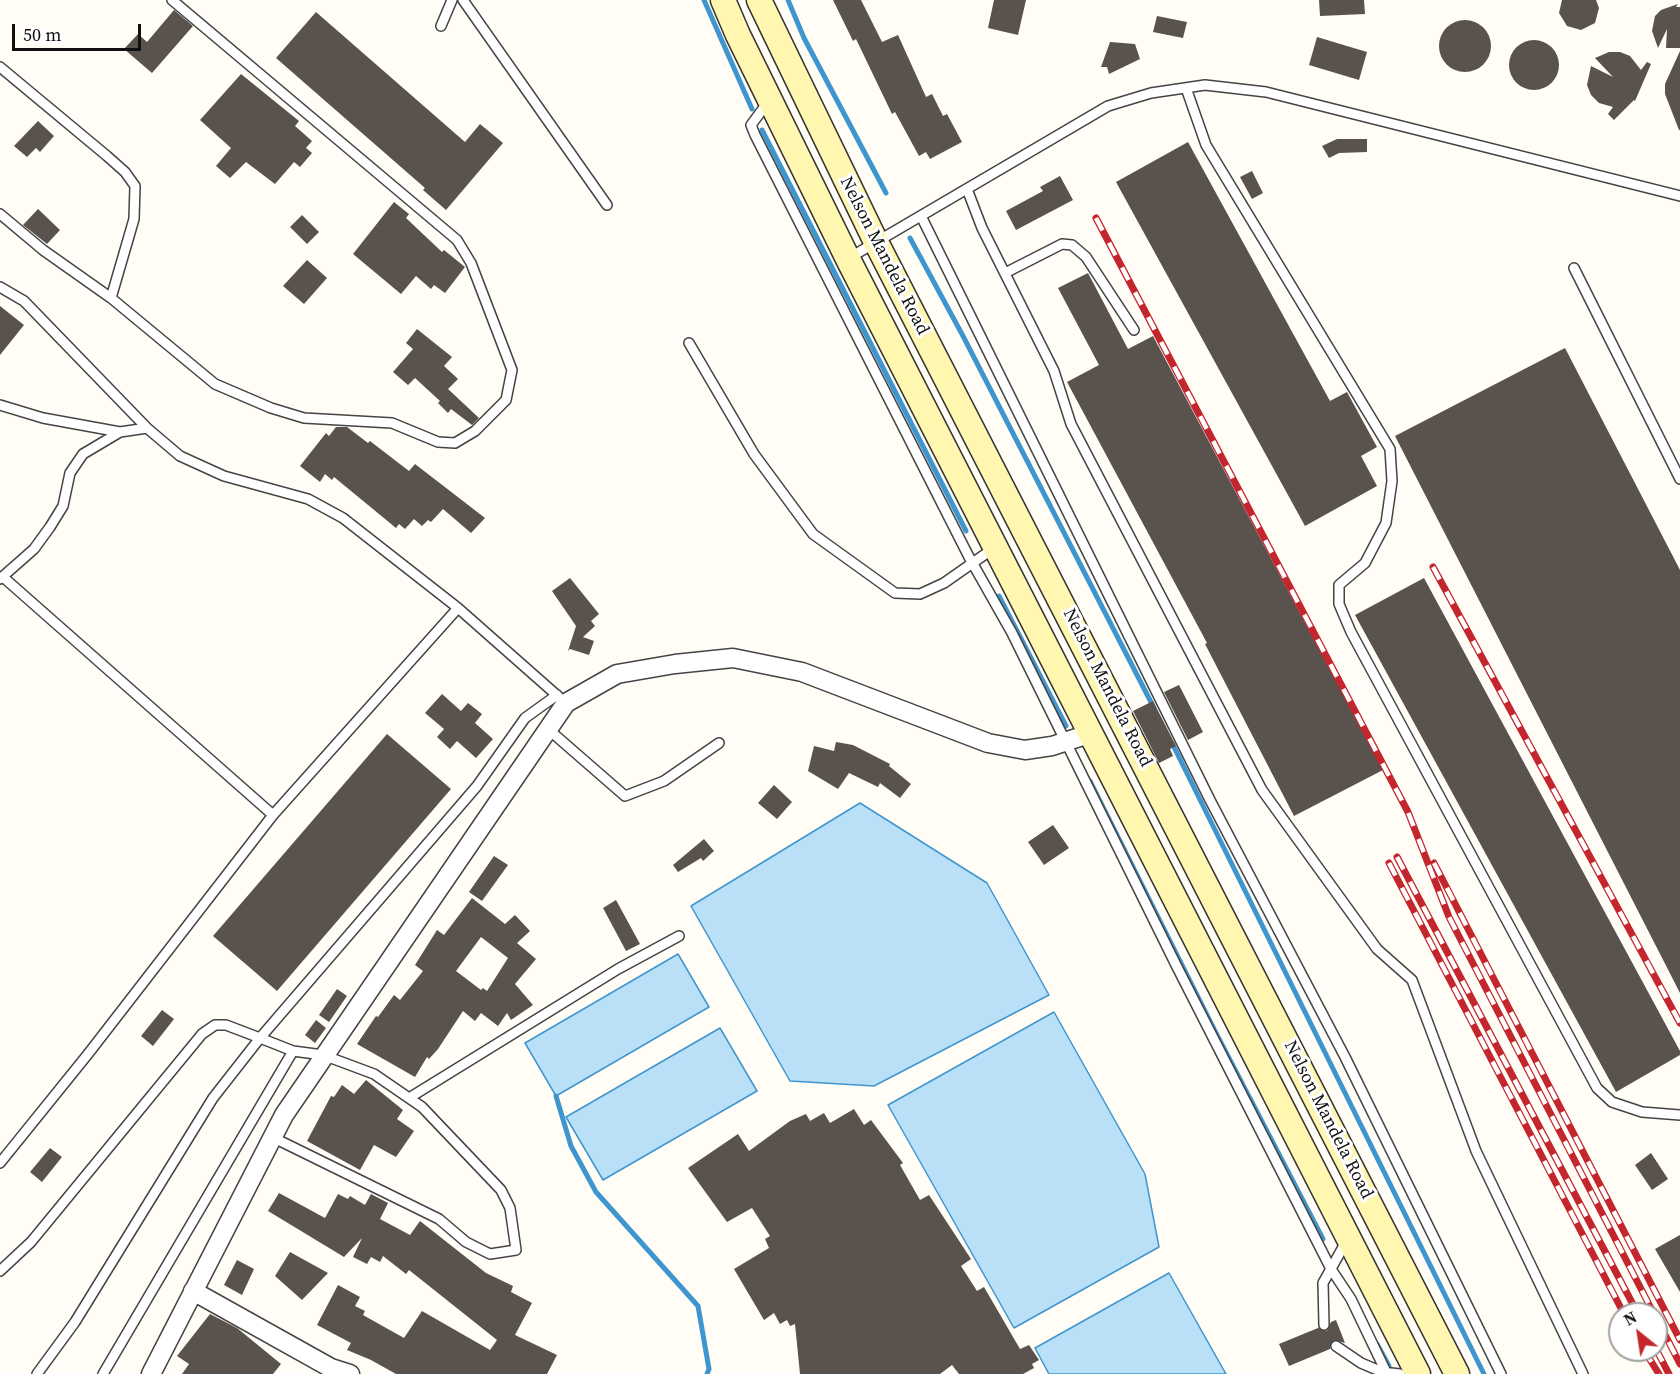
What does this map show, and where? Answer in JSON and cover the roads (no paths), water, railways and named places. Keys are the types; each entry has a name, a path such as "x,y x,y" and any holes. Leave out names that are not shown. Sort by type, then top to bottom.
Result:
{"main road":[{"name":"Nelson Mandela Road","path":"723,0 848,259 1418,1374"},
{"name":"Nelson Mandela Road","path":"759,0 876,242 1457,1374"}],"street":[{"path":"151,1374 272,1137 323,1055 548,729 561,699 617,674 675,663 733,658 802,672 988,743 1025,750 1065,742 1092,733"},
{"path":"193,1291 331,1368 350,1374"}],"lane":[{"path":"0,214 43,250 111,298 216,384 271,408 304,418 392,423 438,442 455,443 475,431 506,400 512,382 512,370 471,263 457,240 172,0"},
{"path":"441,26 452,0"},
{"path":"463,0 608,205"},
{"path":"0,68 107,156 125,172 135,186 134,219 111,298"},
{"path":"848,259 1108,106 1151,93 1205,85 1266,92 1680,196"},
{"path":"1186,88 1206,145 1390,449 1392,481 1386,523 1365,563 1340,585 1339,603 1351,632 1597,1088 1612,1102 1642,1112 1680,1115"},
{"path":"770,100 751,125 755,135 973,563 1012,633 1331,1269 1351,1299 1387,1373"},
{"path":"967,189 982,228 1007,272 1054,371 1071,424 1262,790 1377,949 1412,980 1476,1151 1583,1374"},
{"path":"921,216 1210,800 1345,1057 1501,1374"},
{"path":"1007,272 1062,244 1072,245 1086,257 1134,330"},
{"path":"1574,268 1680,479"},
{"path":"0,286 24,301 147,428 180,456 224,476 308,500 343,518 458,608 561,699 525,718 477,786 260,1038 197,1121 75,1322 37,1374"},
{"path":"688,343 754,454 813,534 895,592 920,594 944,583 996,546"},
{"path":"0,405 43,417 120,432 147,428"},
{"path":"120,432 83,454 70,473 63,506 50,527 34,549 2,578 273,815"},
{"path":"0,1163 95,1045 273,815 458,608"},
{"path":"548,729 625,796 664,781 719,743"},
{"path":"409,1098 618,969 679,936"},
{"path":"0,1270 31,1242 202,1034 215,1025 226,1025 293,1051 323,1055 374,1074 409,1098 459,1145 501,1191 510,1209 516,1250 490,1254 466,1242 439,1219 272,1137"},
{"path":"103,1374 293,1051"},
{"path":"1324,1325 1323,1283 1349,1238"},
{"path":"1336,1346 1361,1363 1387,1373 1400,1374"}],"water":[{"path":"860,803 987,883 1049,995 874,1086 790,1081 691,906"},
{"path":"678,954 709,1007 556,1096 525,1043"},
{"path":"1054,1012 1145,1174 1159,1247 1014,1328 888,1105"},
{"path":"720,1028 757,1091 603,1180 566,1117"},
{"path":"1169,1273 1226,1374 1049,1374 1035,1348"}],"waterway":[{"path":"704,0 752,109"},
{"path":"788,0 804,38 886,193"},
{"path":"762,130 966,531"},
{"path":"910,238 963,336 1154,708"},
{"path":"999,596 1066,726"},
{"path":"1172,743 1484,1374"},
{"path":"1090,781 1215,1031 1323,1239"},
{"path":"556,1096 571,1146 596,1192 698,1306 709,1369 707,1374"},
{"path":"1377,1344 1389,1366"}],"railway":[{"path":"1096,218 1408,812 1449,917 1648,1302"},
{"path":"1433,567 1680,1023"},
{"path":"1397,857 1632,1302"},
{"path":"1389,863 1618,1302"},
{"path":"1434,863 1680,1340"},
{"path":"1668,1340 1680,1364"},
{"path":"1652,1362 1659,1374"},
{"path":"1663,1362 1669,1374"}]}
